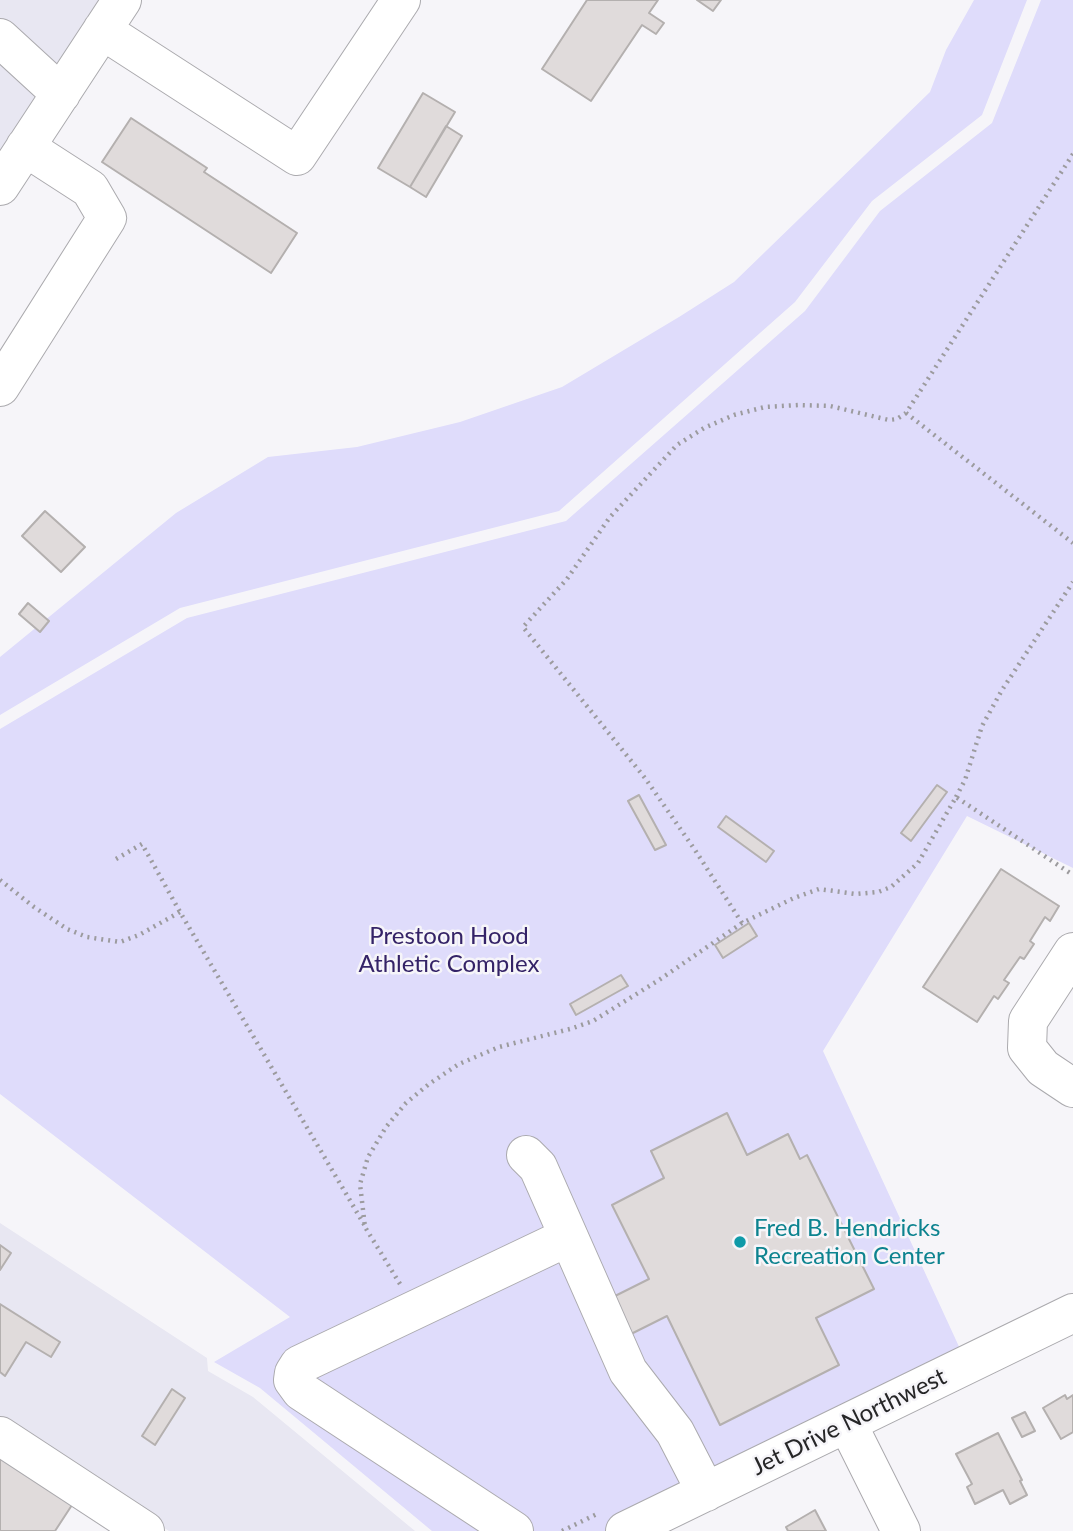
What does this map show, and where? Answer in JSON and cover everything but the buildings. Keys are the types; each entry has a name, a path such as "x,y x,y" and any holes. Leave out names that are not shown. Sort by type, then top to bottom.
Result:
{"street":[{"path":"0,186 112,15 297,156 401,0"},
{"path":"0,38 61,94"},
{"path":"0,387 107,218 90,189 26,147"},
{"path":"1073,952 1028,1021 1027,1048 1043,1068 1073,1088"},
{"path":"526,1155 538,1167 628,1371 675,1432 706,1492"},
{"path":"513,1531 301,1391 293,1380 294,1373 299,1365 568,1237"},
{"name":"Jet Drive Northwest","path":"625,1531 1073,1312"},
{"path":"847,1423 901,1531"},
{"path":"0,1436 145,1531"}],"path":[{"path":"742,923 645,778 523,627 568,579 610,517 677,445 704,428 734,415 765,407 830,406 889,420 906,413 1073,154"},
{"path":"906,413 1073,543"},
{"path":"365,1227 360,1184 368,1157 386,1127 406,1103 458,1064 499,1047 593,1021 742,923 794,898 819,889 856,894 878,892 891,887 918,863 965,780 982,726 995,702 1073,582"},
{"path":"956,797 1073,875"},
{"path":"116,859 142,844 416,1310"},
{"path":"0,880 67,929 87,937 120,942 139,935 180,912"}],"shaded area":[{"path":"0,0 104,0 0,159"},
{"path":"0,1223 207,1358 208,1371 253,1397 415,1531 169,1531 0,1420"}],"green space":[{"path":"974,0 1027,0 982,115 872,201 795,302 559,511 180,608 0,715 0,657 176,513 268,457 357,447 460,422 562,387 734,282 930,92 946,50"},
{"name":"Prestoon Hood Athletic Complex","path":"1041,0 1073,0 1073,868 967,816 823,1051 967,1364 625,1531 432,1531 260,1388 214,1362 290,1317 0,1094 0,729 187,618 566,521 805,311 880,211 992,123"}],"place":[{"name":"Fred B. Hendricks Recreation Center","path":"740,1242"}]}
